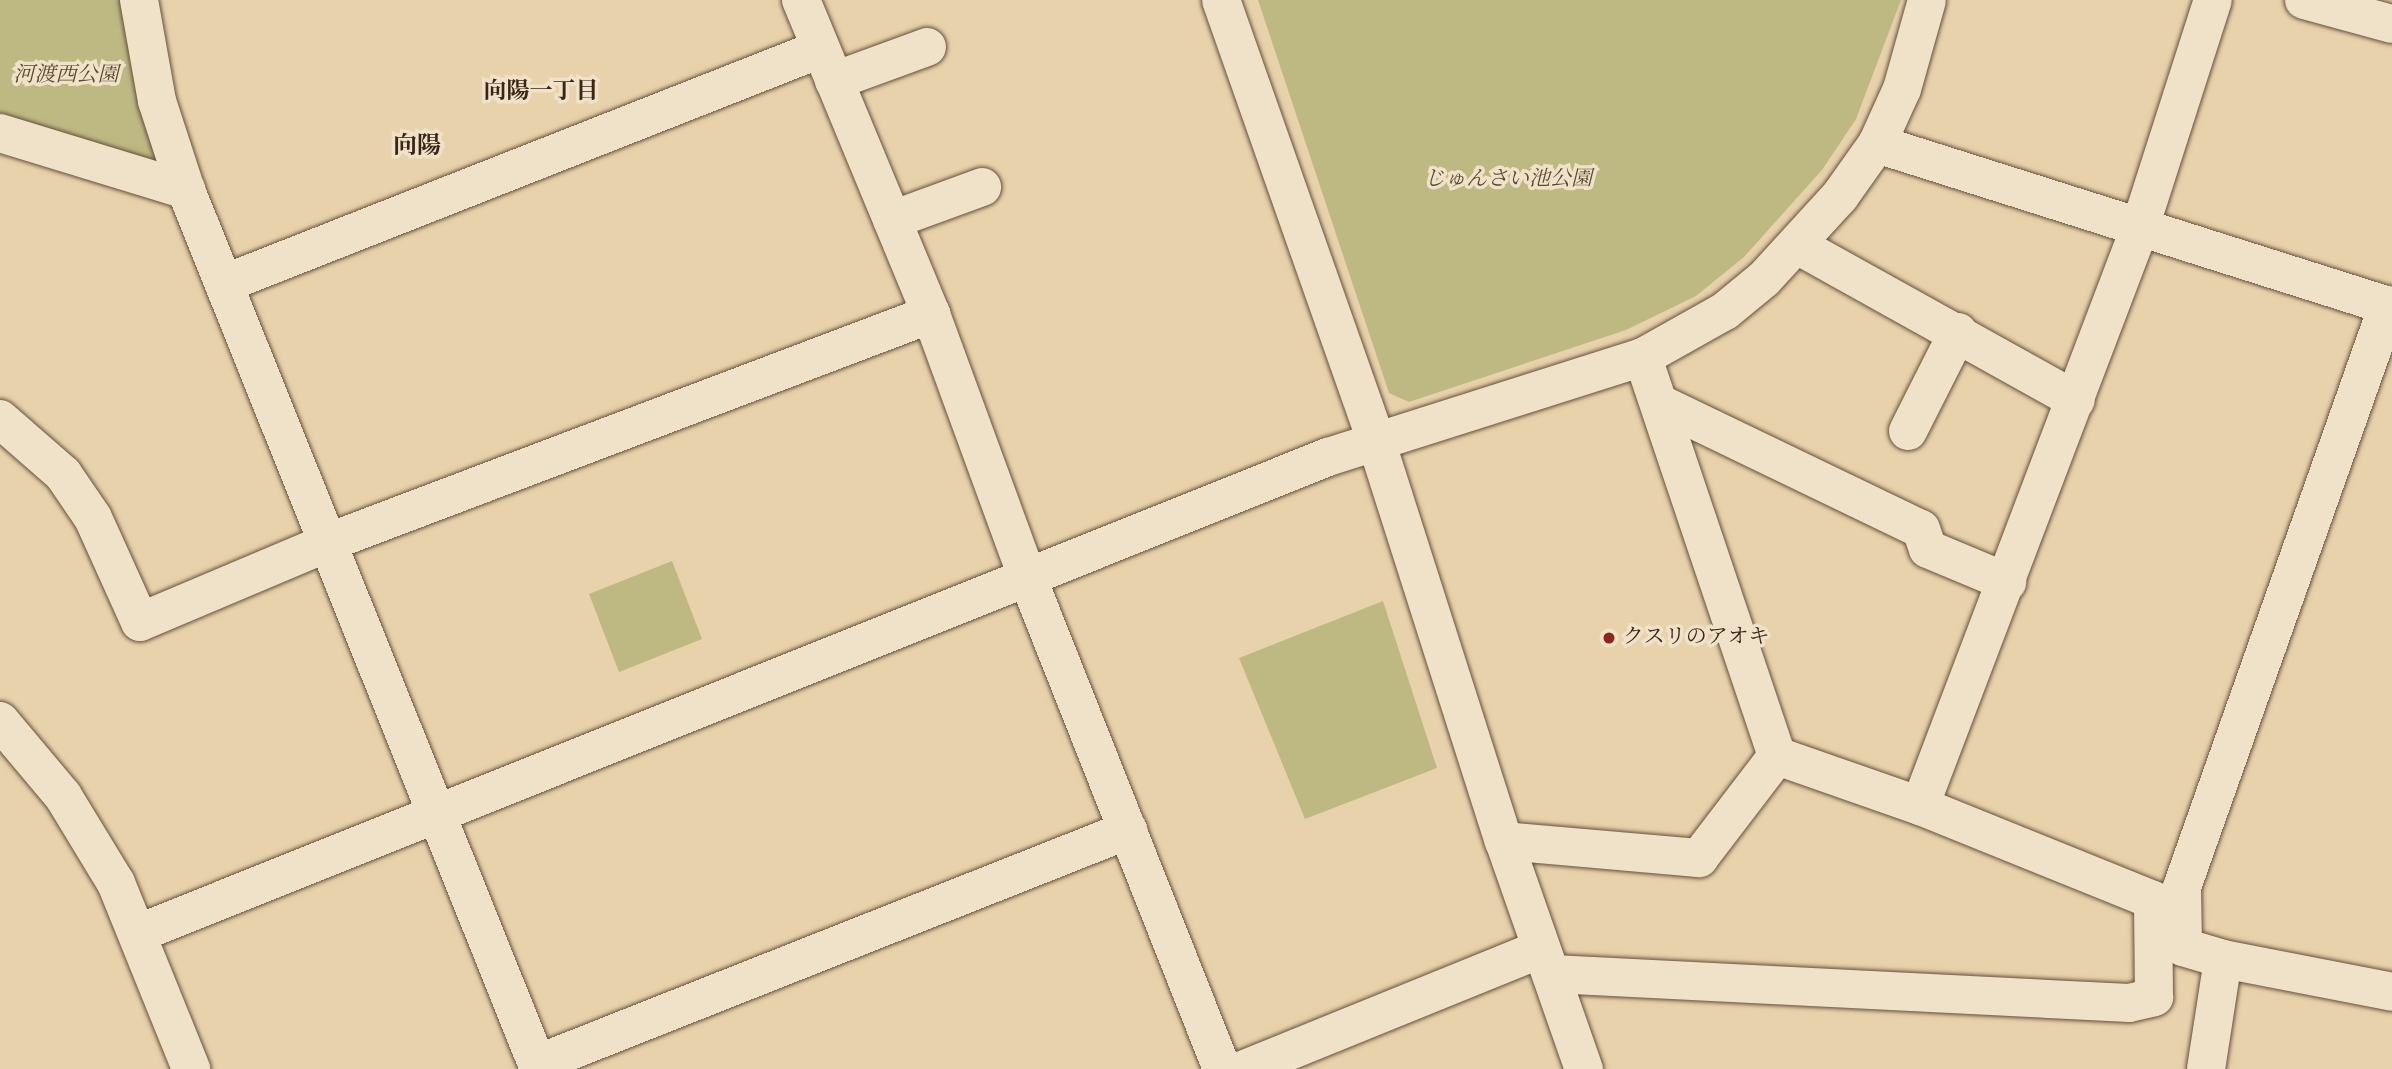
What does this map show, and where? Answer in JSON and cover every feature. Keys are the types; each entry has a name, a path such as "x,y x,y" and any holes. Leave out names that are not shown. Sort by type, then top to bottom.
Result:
{"street":[{"path":"139,0 157,101 186,190 226,283 434,813 538,1066 1128,830"},
{"path":"801,0 931,314 1028,579 1222,1069"},
{"path":"1221,0 1376,441 1504,841 1584,1069"},
{"path":"139,933 434,813 1376,441 1643,357 1725,311 1797,245 1877,144 1902,89 1927,0"},
{"path":"1920,806 2140,226 2213,0"},
{"path":"2304,0 2392,24"},
{"path":"226,283 827,65 927,47"},
{"path":"0,133 186,190"},
{"path":"1877,144 2390,306 2182,887 2183,947 2222,959 2392,992"},
{"path":"892,220 982,187"},
{"path":"1797,245 1958,332 2076,400"},
{"path":"0,419 63,474 93,518 140,622 329,542 931,314"},
{"path":"1908,431 1958,332"},
{"path":"1643,357 1663,405 1777,756"},
{"path":"1663,405 1921,529 1927,549 2007,582"},
{"path":"0,721 63,796 117,883 191,1069"},
{"path":"1504,841 1699,858 1777,756"},
{"path":"1245,1069 1547,961 2129,1003 2154,996 2153,900 1920,806 1777,756"},
{"path":"2206,1069 2222,959"}],"green space":[{"name":"河渡西公園","path":"0,0 123,0 131,66 156,156 148,172 0,125"},
{"name":"じゅんさい池公園","path":"1258,0 1901,0 1856,119 1822,170 1744,257 1696,296 1626,330 1409,402 1389,393"},
{"path":"672,561 702,639 619,672 589,594"},
{"path":"1383,601 1437,768 1305,819 1239,658"}],"place":[{"name":"クスリのアオキ","path":"1609,638"}],"district":[{"name":"向陽一丁目","path":"541,92"},
{"name":"向陽","path":"417,148"}]}
